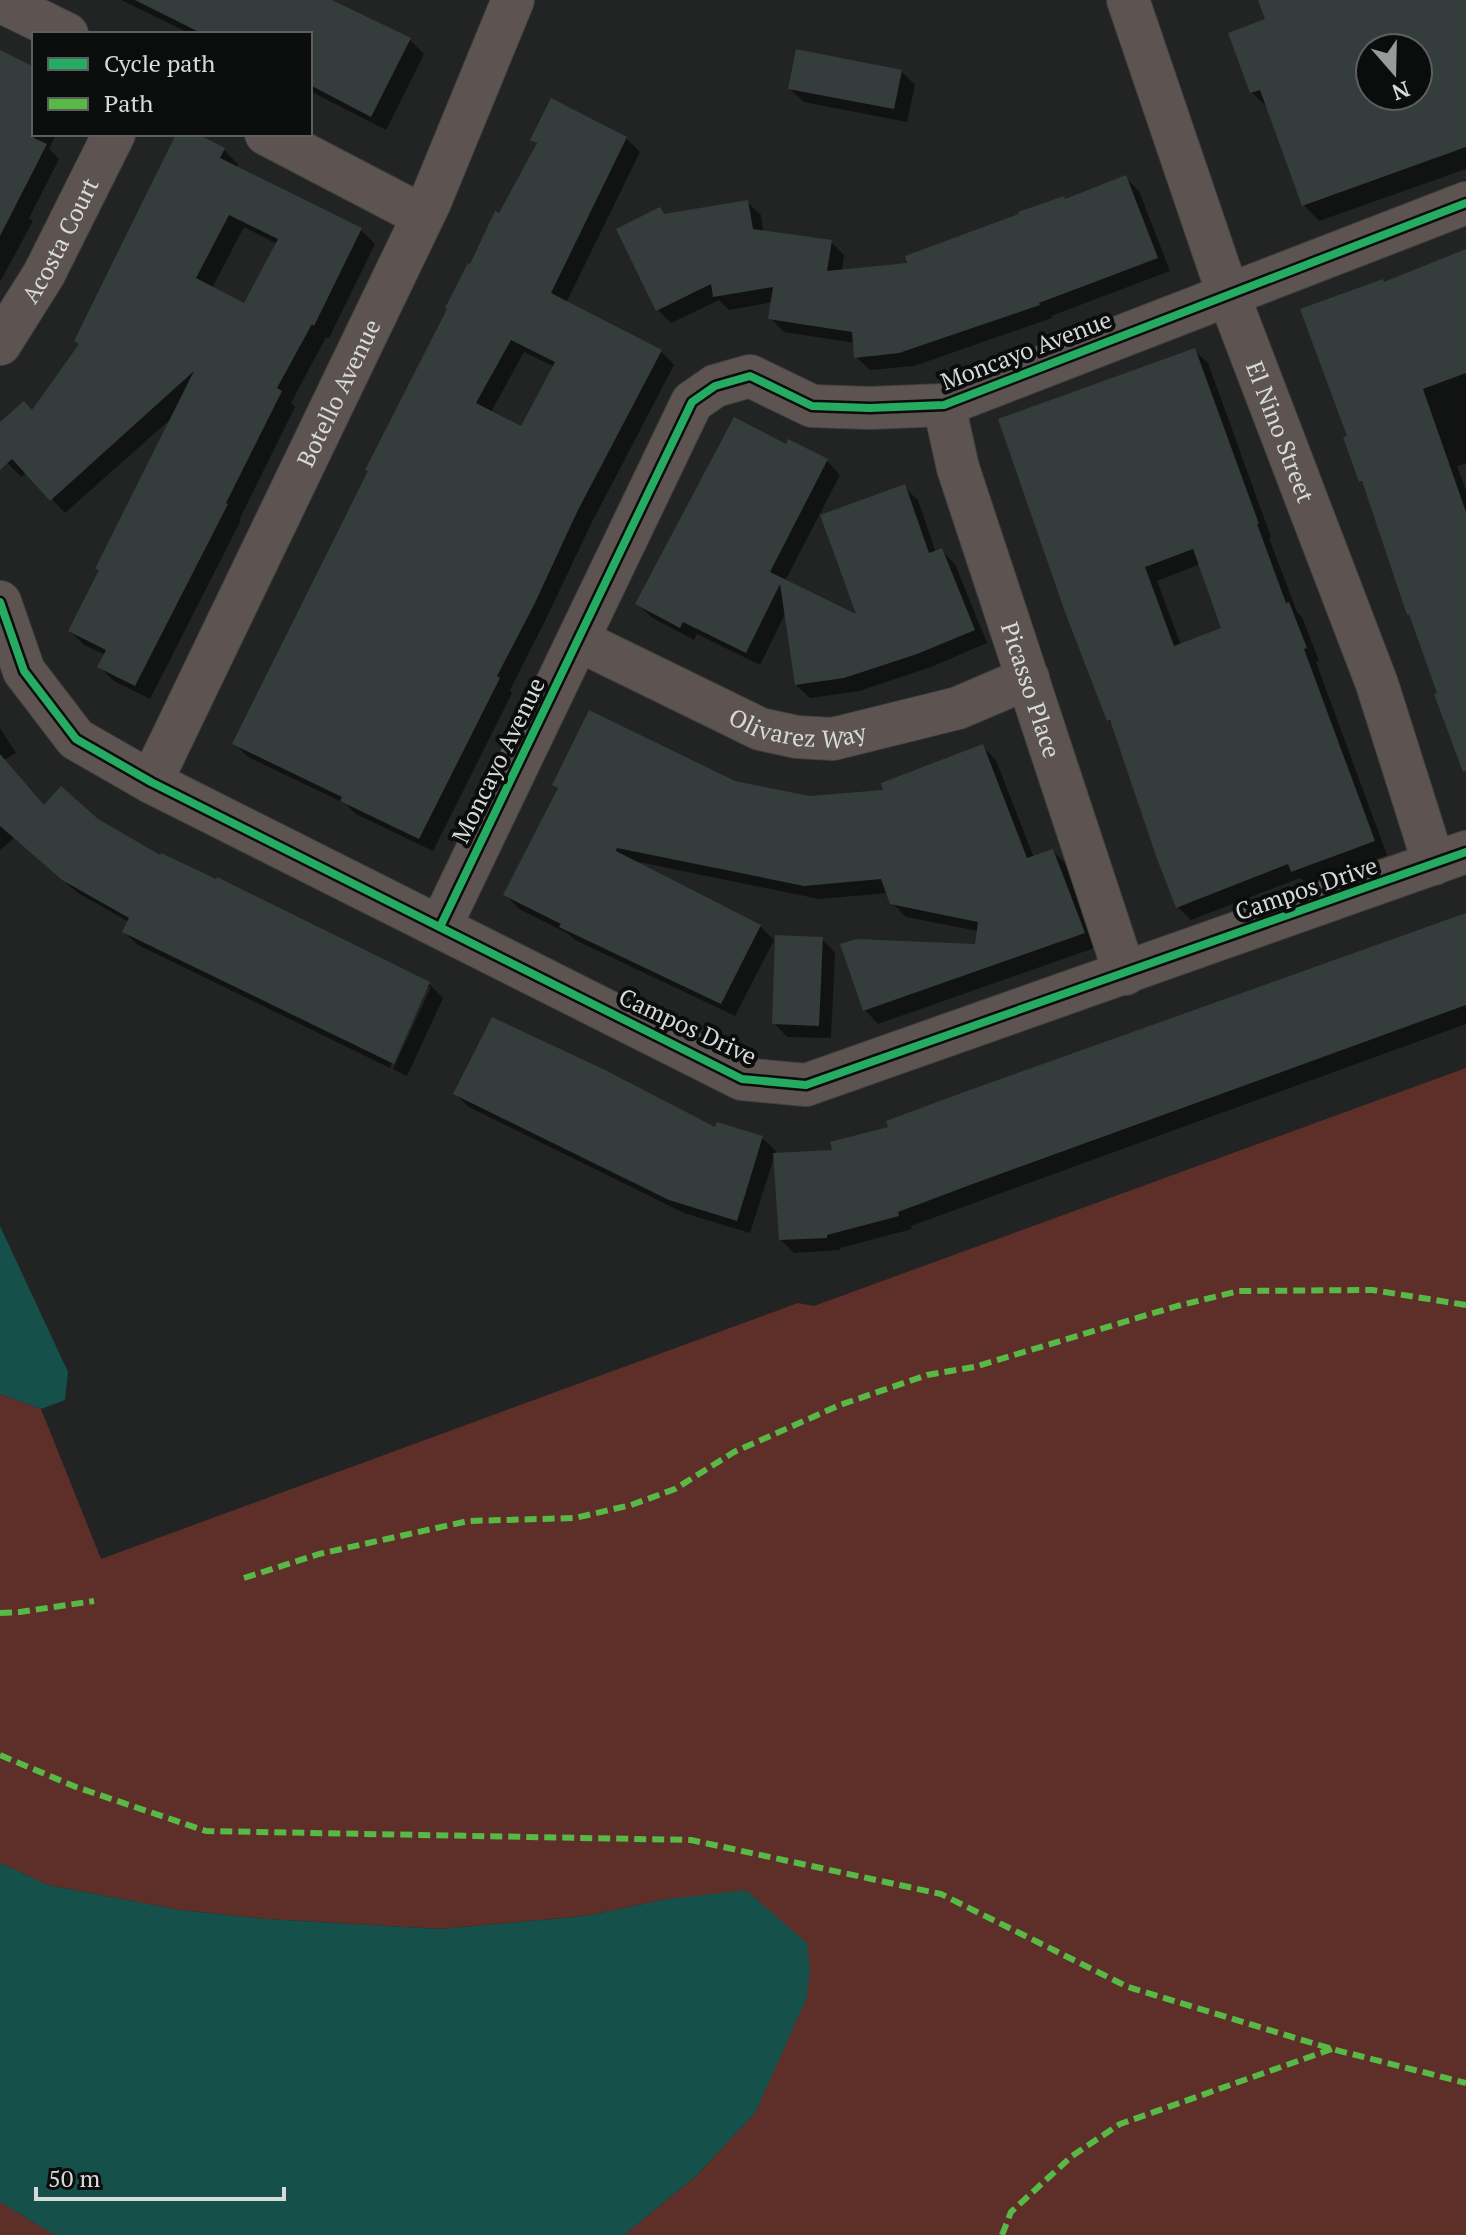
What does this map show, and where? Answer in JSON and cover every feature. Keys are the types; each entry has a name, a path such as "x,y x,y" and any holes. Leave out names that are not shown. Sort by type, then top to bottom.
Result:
{"street":[{"name":"Botello Avenue","path":"151,782 423,216 513,0"},
{"name":"El Nino Street","path":"1128,0 1228,294 1377,684 1450,858"},
{"path":"0,1 63,32"},
{"name":"Acosta Court","path":"0,344 44,274 113,136"},
{"path":"270,136 423,216"},
{"name":"Moncayo Avenue","path":"440,927 692,402 715,386 750,376 812,406 870,408 944,405 1466,203"},
{"name":"Picasso Place","path":"944,405 958,468 1125,974"},
{"name":"Campos Drive","path":"0,602 24,671 76,739 151,782 742,1079 806,1085 1450,858"},
{"name":"Olivarez Way","path":"578,640 760,729 797,737 833,739 944,712 1028,678"}],"shaded area":[{"path":"1466,1068 1466,2235 624,2235 696,2176 755,2113 668,1899 585,1916 440,1929 266,1919 180,1910 48,1885 0,1863 0,1394 41,1409 101,1559 798,1303 814,1306"},
{"path":"0,2202 55,2235 0,2235"}],"water":[{"path":"0,1226 68,1372 65,1400 41,1409 0,1394"},
{"path":"0,1863 48,1885 180,1910 266,1919 440,1929 585,1916 668,1899 746,1890 807,1943 810,1969 807,1997 755,2113 696,2176 624,2235 55,2235 0,2202"}],"building":[{"path":"135,0 332,0 411,38 371,117 312,86 312,32 199,32"},
{"path":"1258,0 1466,0 1466,147 1302,206 1260,90 1250,93 1228,33 1265,19"},
{"path":"796,49 902,70 894,109 788,89"},
{"path":"0,50 32,66 32,136 47,144 0,236"},
{"path":"551,98 627,137 551,293 662,350 578,510 497,676 500,678 419,839 340,801 342,797 232,744 445,308 495,211 499,213 537,143 530,140","holes":["511,340 555,362 521,426 476,403"]},
{"path":"175,136 201,136 225,148 220,158 362,228 314,326 312,324 277,388 282,391 135,686 97,667 106,650 68,631 99,570 95,569 194,371 50,501 12,459 0,470 0,422 24,401 32,410 79,344 74,341","holes":["229,215 278,239 244,303 196,278"]},
{"path":"1126,175 1158,258 1040,305 899,353 854,358 852,332 768,319 773,287 713,297 711,284 656,311 616,229 660,207 664,214 748,200 753,229 832,240 827,271 907,263 905,256 1018,212 1064,196 1065,199"},
{"path":"1466,249 1466,373 1423,389 1466,512 1466,771 1463,772 1300,309 1383,279 1384,282"},
{"path":"1195,348 1375,841 1291,872 1288,864 1176,908 1110,720 1107,721 1065,612 998,419","holes":["1193,549 1221,628 1174,646 1145,567"]},
{"path":"734,417 786,444 788,439 828,459 770,572 856,614 820,515 905,484 929,553 942,548 975,630 917,654 844,678 795,685 780,584 746,653 683,622 680,628 635,604"},
{"path":"589,710 735,781 809,796 883,790 881,783 983,744 1027,858 1053,849 1085,933 863,1011 840,944 857,939 975,944 978,922 890,904 881,879 804,886 617,848 616,851 761,925 721,1004 559,927 561,924 503,895 558,788 552,785"},
{"path":"0,754 44,805 61,786 98,819 160,855 217,877 430,982 394,1064 122,932 129,918 62,880 0,826"},
{"path":"1466,913 1466,1005 970,1185 898,1212 899,1216 827,1235 827,1238 779,1240 773,1153 832,1150 830,1142 888,1127 886,1121"},
{"path":"775,935 823,937 819,1026 772,1024"},
{"path":"492,1017 605,1070 715,1127 717,1122 763,1136 737,1221 669,1200 453,1094"}],"marked path":[{"path":"244,1578 319,1554 468,1521 575,1518 631,1505 675,1489 734,1452 840,1405 927,1375 974,1367 1177,1306 1239,1291 1372,1290 1466,1305"},
{"path":"0,1613 94,1601"},
{"path":"0,1755 76,1787 206,1831 691,1840 941,1894 1128,1987 1332,2049 1466,2083"},
{"path":"1002,2235 1011,2212 1072,2156 1120,2124 1332,2049"}],"cycle path":[{"path":"440,927 692,402 715,386 750,376 812,406 870,408 944,405 1466,203"},
{"path":"0,602 24,671 76,739 151,782 742,1079 806,1085 1466,852"}]}
